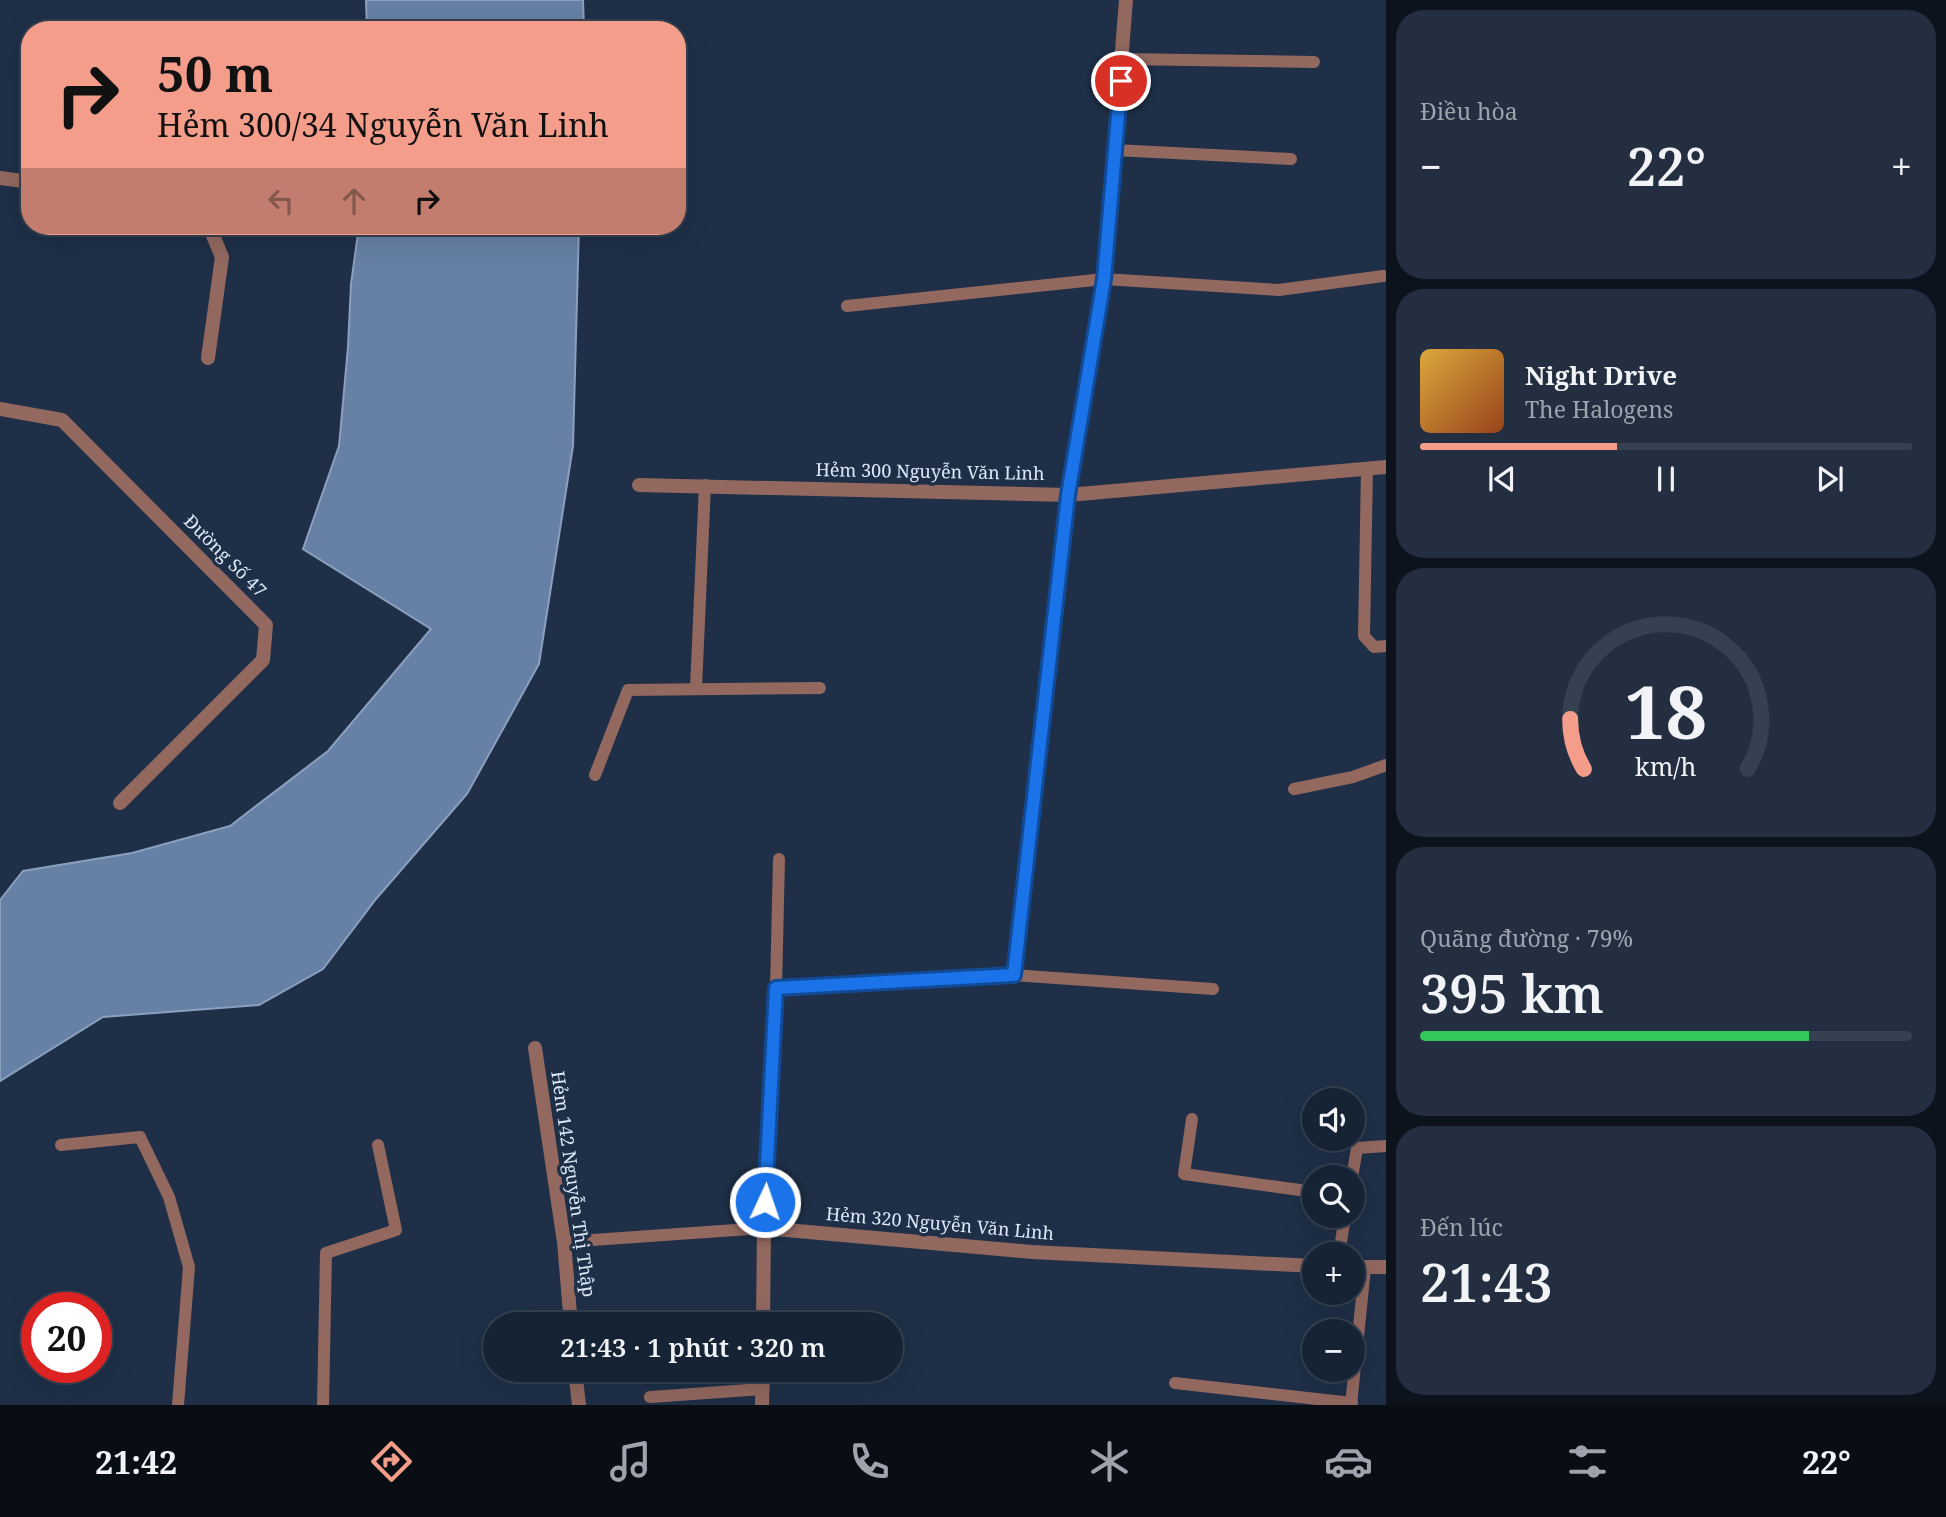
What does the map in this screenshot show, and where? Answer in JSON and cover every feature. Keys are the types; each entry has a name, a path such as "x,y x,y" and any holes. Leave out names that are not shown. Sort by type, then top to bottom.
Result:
{"street":[{"path":"1014,975 1068,495 1104,279 1126,0"},
{"path":"0,178 21,181"},
{"path":"208,358 222,257 213,235"},
{"name":"Đường Số 47","path":"0,409 62,420 266,625 263,660 120,803"},
{"name":"Hẻm 300 Nguyễn Văn Linh","path":"639,485 1068,495 1386,467"},
{"name":"Hẻm 142 Nguyễn Thị Thập","path":"535,1048 564,1241 570,1312"},
{"path":"763,1312 764,1228"},
{"name":"Hẻm 320 Nguyễn Văn Linh","path":"764,1228 1032,1252 1302,1265"},
{"path":"1365,1268 1386,1267"},
{"path":"576,1382 579,1405"},
{"path":"762,1382 762,1405"}],"lane":[{"path":"1123,59 1314,62"},
{"path":"1114,150 1291,159"},
{"path":"847,306 1104,279 1279,290 1383,276"},
{"path":"1367,468 1364,636 1374,647 1386,646"},
{"path":"696,688 705,485"},
{"path":"596,775 628,690 820,688"},
{"path":"1294,789 1353,776 1386,765"},
{"path":"764,1228 776,988 779,859"},
{"path":"776,988 1014,975 1213,989"},
{"path":"1192,1119 1184,1174 1302,1190"},
{"path":"61,1145 140,1137 169,1197 188,1267 178,1405"},
{"path":"323,1405 326,1253 396,1230 378,1145"},
{"path":"1354,1165 1357,1148 1386,1146"},
{"name":"Hẻm 320 Nguyễn Văn Linh","path":"564,1241 764,1228"},
{"path":"1175,1383 1352,1404 1357,1305"},
{"path":"650,1397 762,1389"}],"water":[{"path":"366,0 583,0 584,21 367,21"},
{"path":"358,235 579,235 573,446 539,664 467,794 376,899 323,969 259,1005 103,1017 0,1081 0,900 23,871 132,853 230,826 328,751 431,629 303,549 339,446 351,284"}],"route":[{"path":"765,1202 776,988 1014,975 1068,495 1104,279 1121,81"}]}
